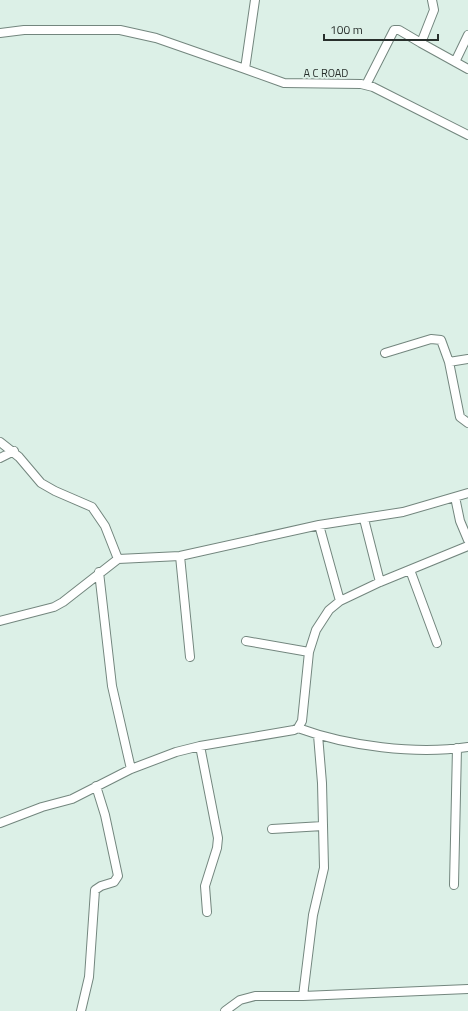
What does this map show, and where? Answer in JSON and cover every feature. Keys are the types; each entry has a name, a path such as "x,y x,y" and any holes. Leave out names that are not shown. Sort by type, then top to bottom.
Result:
{"street":[{"path":"245,69 255,0"},
{"path":"421,43 434,10 432,0"},
{"name":"A C ROAD","path":"0,33 24,30 120,30 156,38 284,83 366,85 373,87 468,135"},
{"path":"366,85 394,30 399,30 468,70"},
{"path":"455,62 468,35"},
{"path":"385,353 431,339 440,339 446,348 460,417 468,423"},
{"path":"449,362 468,359"},
{"path":"0,442 14,451 42,483 55,491 92,507 105,526 118,558"},
{"path":"0,458 14,451"},
{"path":"0,621 54,607 63,602 118,558 180,556 319,525 403,512 468,494"},
{"path":"455,497 460,521 468,540"},
{"path":"364,519 380,582"},
{"path":"319,525 340,601"},
{"path":"0,823 42,807 72,799 130,769 176,752 200,746 294,730 298,728 302,721 309,652 316,630 323,618 340,601 380,582 468,546"},
{"path":"180,556 190,657"},
{"path":"410,570 437,643"},
{"path":"99,572 112,686 130,769"},
{"path":"246,641 309,652"},
{"path":"298,728 318,735 401,750 468,747"},
{"path":"302,996 313,915 323,874 323,826 318,735"},
{"path":"200,746 218,838 217,848 205,886 207,912"},
{"path":"454,885 458,748"},
{"path":"81,1011 89,977 95,890 101,886 114,882 118,876 96,786"},
{"path":"272,828 323,826"},
{"path":"225,1011 240,1000 247,998 468,989"}]}
